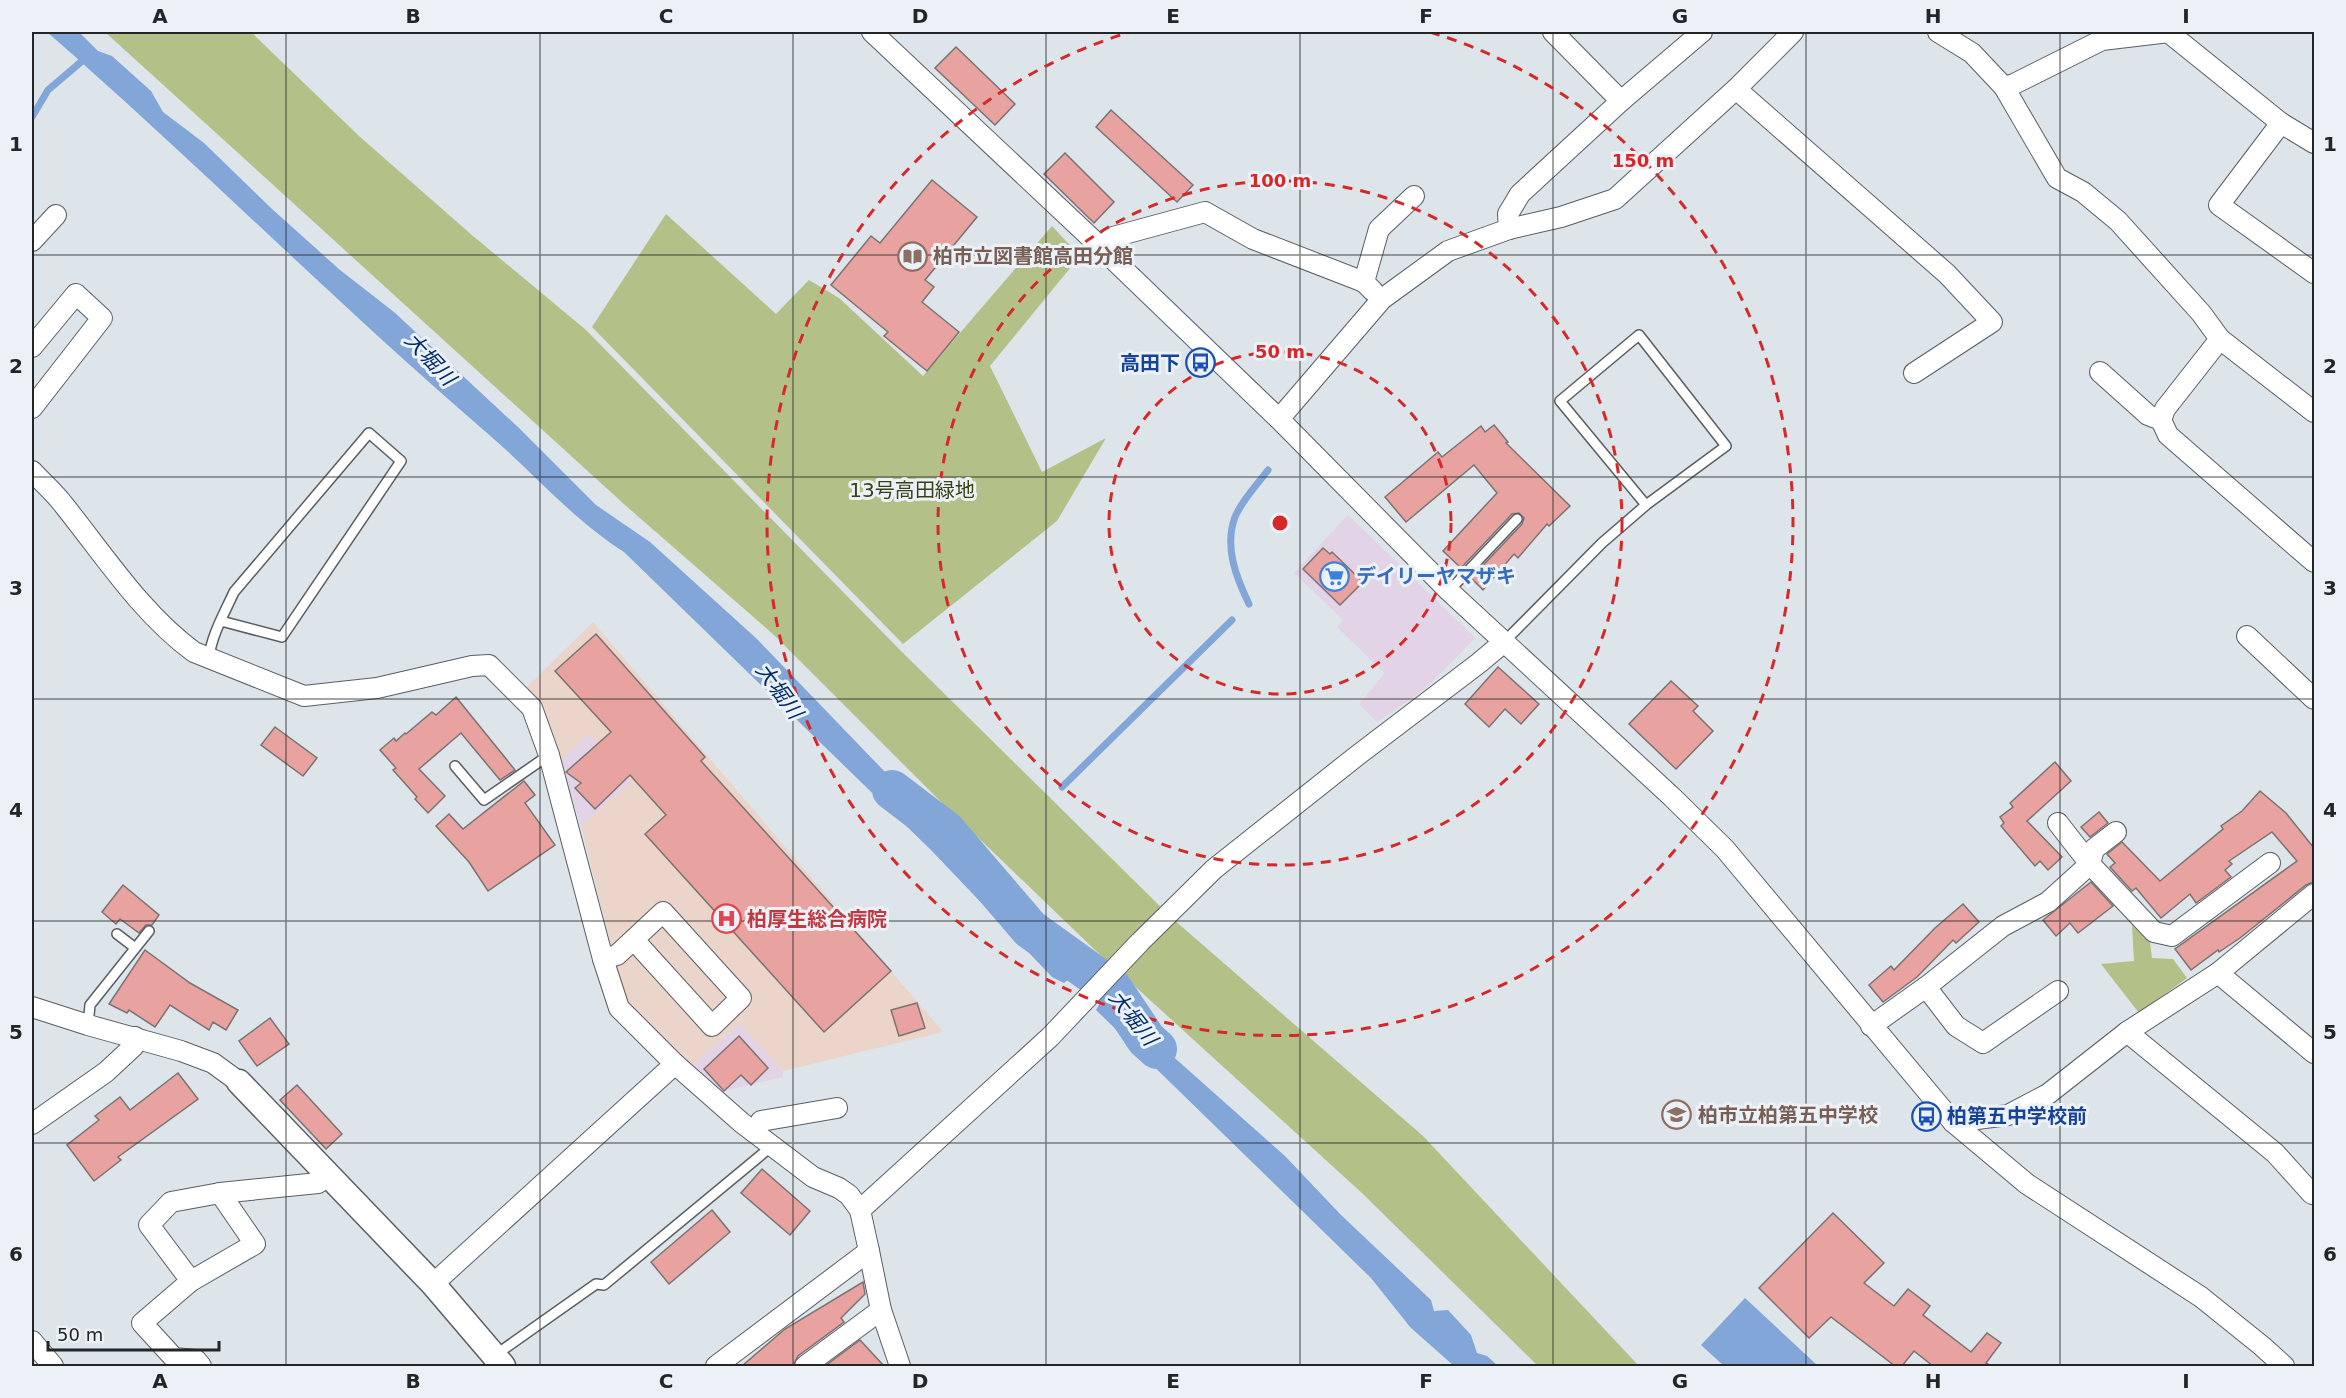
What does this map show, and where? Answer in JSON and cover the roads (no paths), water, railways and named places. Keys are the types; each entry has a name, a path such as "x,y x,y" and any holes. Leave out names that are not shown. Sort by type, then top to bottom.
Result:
{"street":[{"path":"872,32 1101,247 1279,419 1449,591 1725,849 1953,1122 2026,1184 2201,1297 2284,1366"},
{"path":"1553,32 1621,101"},
{"path":"1509,229 1508,214 1520,194 1621,101 1702,32"},
{"path":"1279,419 1382,299 1448,251 1509,229 1561,217 1615,199 1736,89 1793,32"},
{"path":"1938,32 1972,54 2004,87 2057,178 2083,192 2118,221 2201,313 2220,339 2314,412"},
{"path":"2004,87 2102,40 2169,32 2281,123 2314,143"},
{"path":"1736,89 1947,274 1992,321 1914,373"},
{"path":"2281,123 2219,205 2314,273"},
{"path":"1364,282 1379,229 1414,196"},
{"path":"1101,247 1113,237 1205,212 1253,239 1364,282 1382,299"},
{"path":"32,241 56,215"},
{"path":"32,347 76,294 102,318 32,408"},
{"path":"2161,420 2165,409 2220,339"},
{"path":"2100,372 2148,415 2161,420 2168,435 2314,562"},
{"path":"32,471 62,502 121,580 179,641 194,652 304,696 377,688 489,664 532,708 549,755 603,959 620,1008 675,1064 754,1132 813,1177 849,1195 860,1209 881,1310 900,1366"},
{"path":"2247,636 2314,699"},
{"path":"860,1209 1050,1037 1140,942 1215,869 1358,754 1504,642"},
{"path":"2058,823 2090,864 2154,932 2172,936 2270,863"},
{"path":"1871,1026 1926,987 2003,926 2048,902 2090,864 2094,849 2116,832"},
{"path":"1953,1122 2008,1115 2048,1094 2127,1032 2217,972 2314,894"},
{"path":"603,959 617,955 663,912 741,998 712,1026 634,940"},
{"path":"2217,972 2314,1053"},
{"path":"1926,987 1956,1026 1983,1043 2058,991"},
{"path":"32,1006 88,1025 181,1051 213,1063 239,1082 433,1284 499,1361"},
{"path":"2127,1032 2275,1154 2312,1194 2314,1193"},
{"path":"32,1124 106,1071 134,1046 135,1037"},
{"path":"433,1284 675,1064"},
{"path":"754,1132 761,1121 837,1108"},
{"path":"191,1281 148,1225 171,1202 220,1193 318,1183 328,1174"},
{"path":"201,1366 196,1360 174,1358 142,1323 191,1281 255,1244 220,1193"},
{"path":"716,1366 869,1251"},
{"path":"805,1366 881,1310"},
{"path":"32,1341 53,1366"}],"lane":[{"path":"1504,642 1602,543 1646,505 1726,446 1639,335 1560,401 1646,505"},
{"path":"209,658 221,621 234,592 369,433 401,461 282,637 221,621"},
{"path":"1449,591 1517,519"},
{"path":"455,765 484,800 549,755"},
{"path":"88,1025 90,1005 149,931"},
{"path":"117,934 134,947"},
{"path":"499,1361 596,1284 604,1285 772,1146"}],"water":[{"path":"47,32 79,32 98,51 112,56 151,91 163,112 204,143 272,209 340,270 394,312 519,428 596,505 650,542 757,639 1013,905 1080,969 1064,983 1052,977 930,849 624,552 570,510"},
{"path":"1109,987 1141,1028 1285,1156 1341,1215 1431,1300 1434,1311 1448,1310 1471,1335 1477,1353 1487,1356 1498,1366 1454,1366 1410,1327 1371,1278 1096,1010"},
{"path":"1745,1298 1818,1366 1724,1366 1701,1345"}],"waterway":[{"path":"32,117 48,90 88,56"},
{"path":"1249,604 1233,562 1232,528 1242,505 1268,470"},
{"path":"1062,787 1232,620"},
{"name":"大堀川","path":"892,790 946,831 1030,929 1112,988 1146,1039 1157,1049"}],"place":[{"name":"柏市立図書館高田分館","path":"912,256"},
{"name":"高田下","path":"1201,363"},
{"name":"デイリーヤマザキ","path":"1335,576"},
{"name":"柏厚生総合病院","path":"726,919"},
{"name":"柏市立柏第五中学校","path":"1677,1115"},
{"name":"柏第五中学校前","path":"1926,1116"}],"park label":[{"name":"13号高田緑地","path":"912,490"}]}
